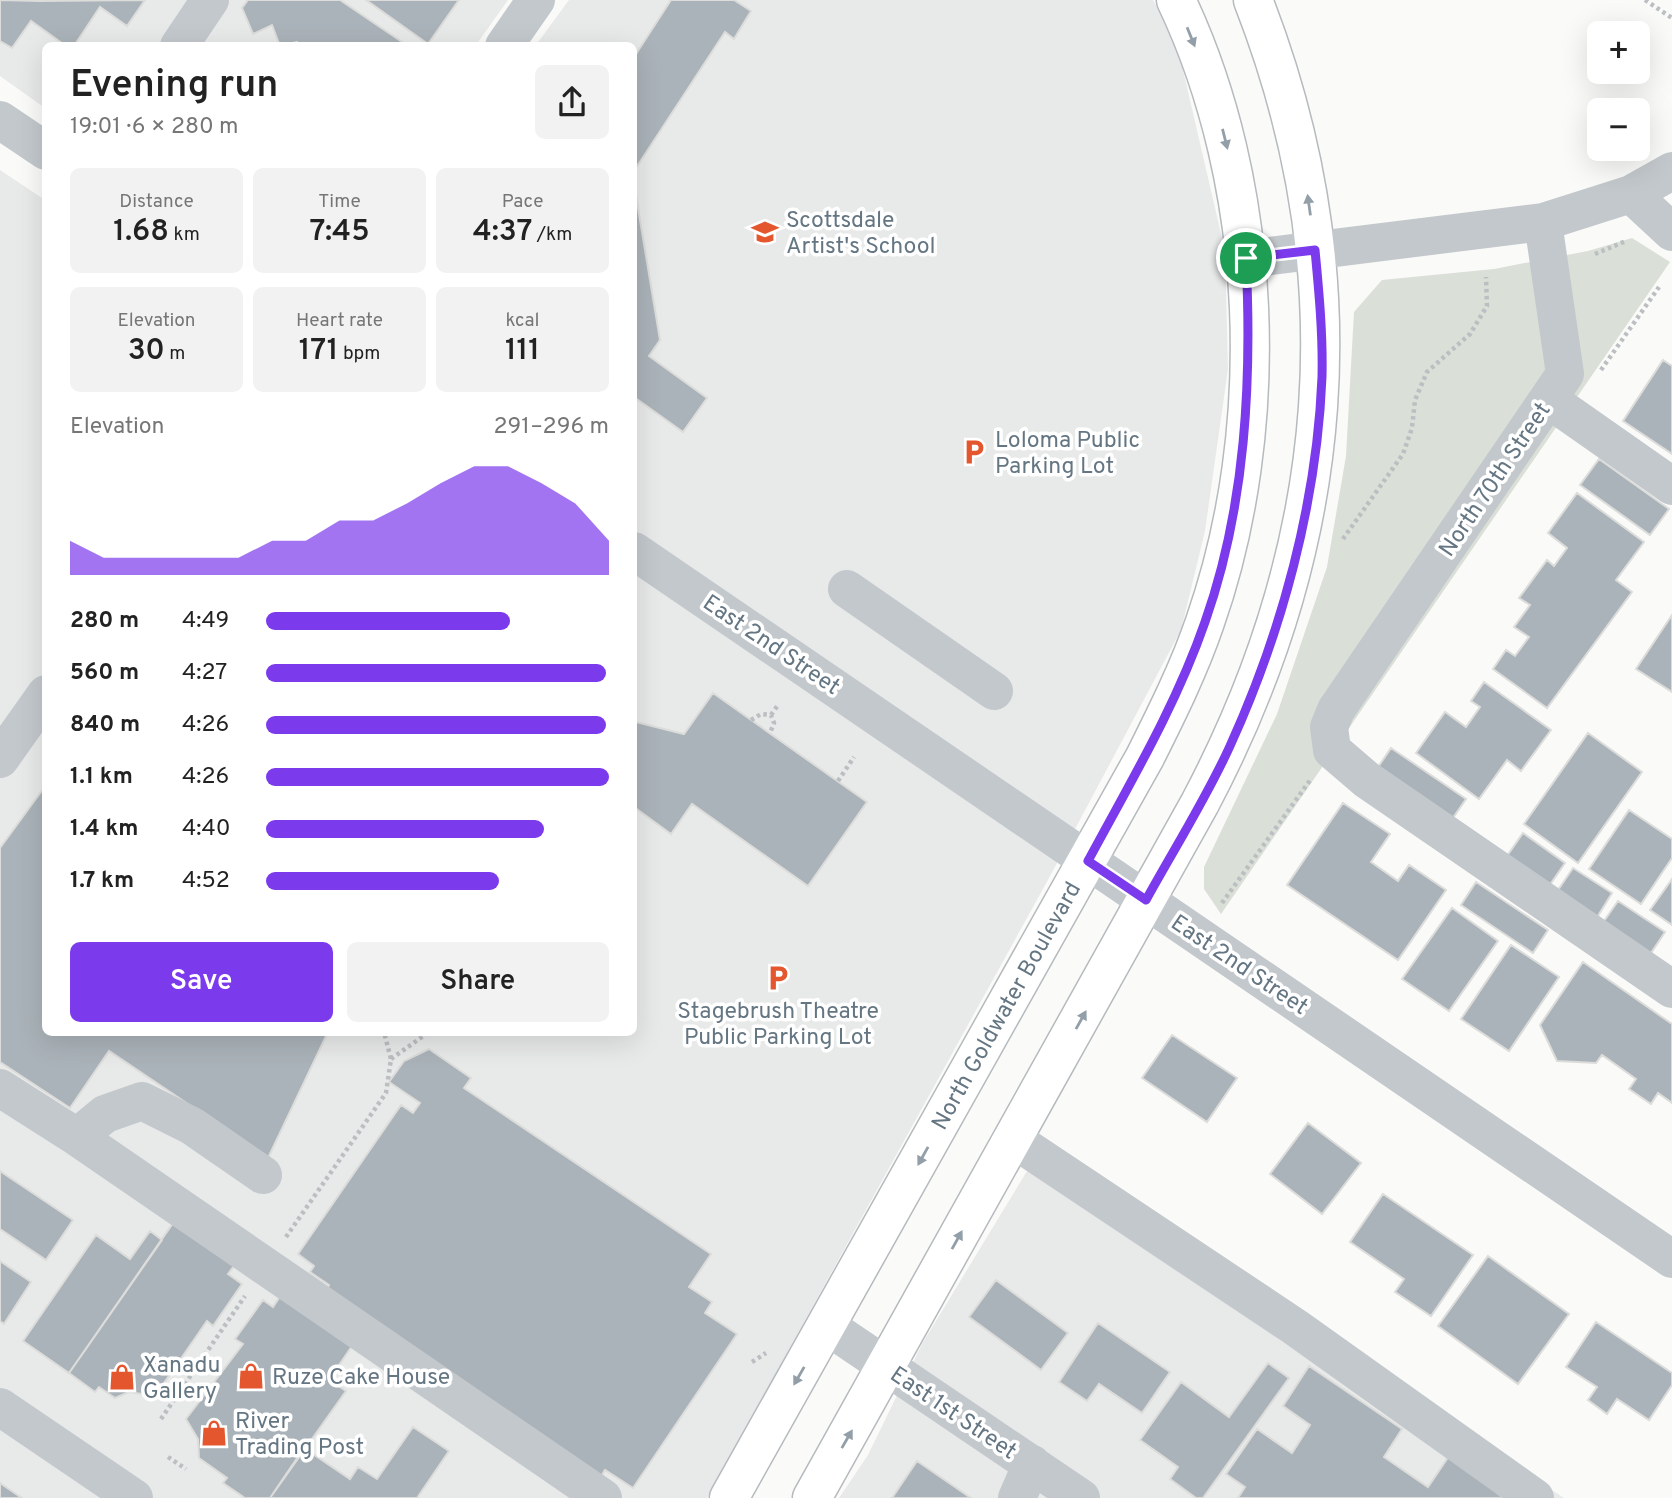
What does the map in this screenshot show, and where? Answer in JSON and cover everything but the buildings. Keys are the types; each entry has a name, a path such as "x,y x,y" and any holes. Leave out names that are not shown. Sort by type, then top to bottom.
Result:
{"main road":[{"name":"North Goldwater Boulevard","path":"729,1498 1088,861 1169,708 1206,621 1234,511 1244,436 1249,316 1246,258 1238,197 1224,134 1206,73 1176,0"},
{"path":"812,1498 1229,747 1255,685 1292,565 1307,503 1322,377 1315,250 1293,117 1253,0"}],"street":[{"path":"182,42 211,0"},
{"path":"507,42 536,0"},
{"path":"0,120 42,148"},
{"path":"1246,258 1543,222 1631,194 1672,171"},
{"path":"1631,194 1672,232"},
{"name":"North 70th Street","path":"1543,222 1565,374 1336,710 1329,727 1336,756 1672,989"},
{"path":"1548,399 1672,486"},
{"name":"East 2nd Street","path":"637,553 1672,1259"},
{"path":"847,589 994,691"},
{"path":"0,759 42,700"},
{"path":"0,1088 77,1137 603,1498"},
{"path":"77,1137 105,1114 142,1101 192,1126 263,1175"},
{"path":"1013,1139 1295,1327 1535,1498"},
{"name":"East 1st Street","path":"827,1326 887,1367 1025,1481 1081,1498"},
{"path":"0,1407 134,1498"}],"path":[{"path":"1645,0 1672,18"},
{"path":"1595,254 1625,240 1636,247"},
{"path":"1343,539 1403,454 1412,428 1415,400 1427,372 1470,334 1487,306 1486,276"},
{"path":"771,715 778,705"},
{"path":"751,720 761,714 771,715"},
{"path":"770,733 774,723 771,715"},
{"path":"838,781 855,757"},
{"path":"161,1419 386,1093 391,1059 385,1036"},
{"path":"391,1059 423,1036"},
{"path":"752,1362 770,1350"},
{"path":"168,1457 186,1469"}],"shaded area":[{"path":"0,0 508,0 478,42 42,42 42,106 0,76"},
{"path":"569,0 1153,0 1177,44 1225,251 1228,369 1205,531 1181,630 1049,878 707,1498 610,1498 0,1085 0,170 42,198 42,1036 637,1036 637,42 538,42"},
{"path":"1632,238 1670,262 1221,914 1204,889 1204,867 1277,714 1327,567 1346,456 1354,312 1382,280 1494,269 1588,251"},
{"path":"0,1096 590,1498 0,1498"},
{"path":"1041,1148 1564,1498 839,1498 868,1455 922,1344"}],"place":[{"name":"Scottsdale Artist's School","path":"765,232"},
{"name":"Loloma Public Parking Lot","path":"974,452"},
{"name":"Stagebrush Theatre Public Parking Lot","path":"778,978"},
{"name":"Ruze Cake House","path":"251,1376"},
{"name":"Xanadu Gallery","path":"122,1377"},
{"name":"River Trading Post","path":"214,1433"}],"route":[{"path":"1315,250 1322,377 1317,439 1307,503 1292,565 1276,625 1255,685 1229,747 1146,900 1088,861 1169,708 1206,621 1219,574 1234,511 1243,449 1248,386 1246,258 1315,250"}]}
